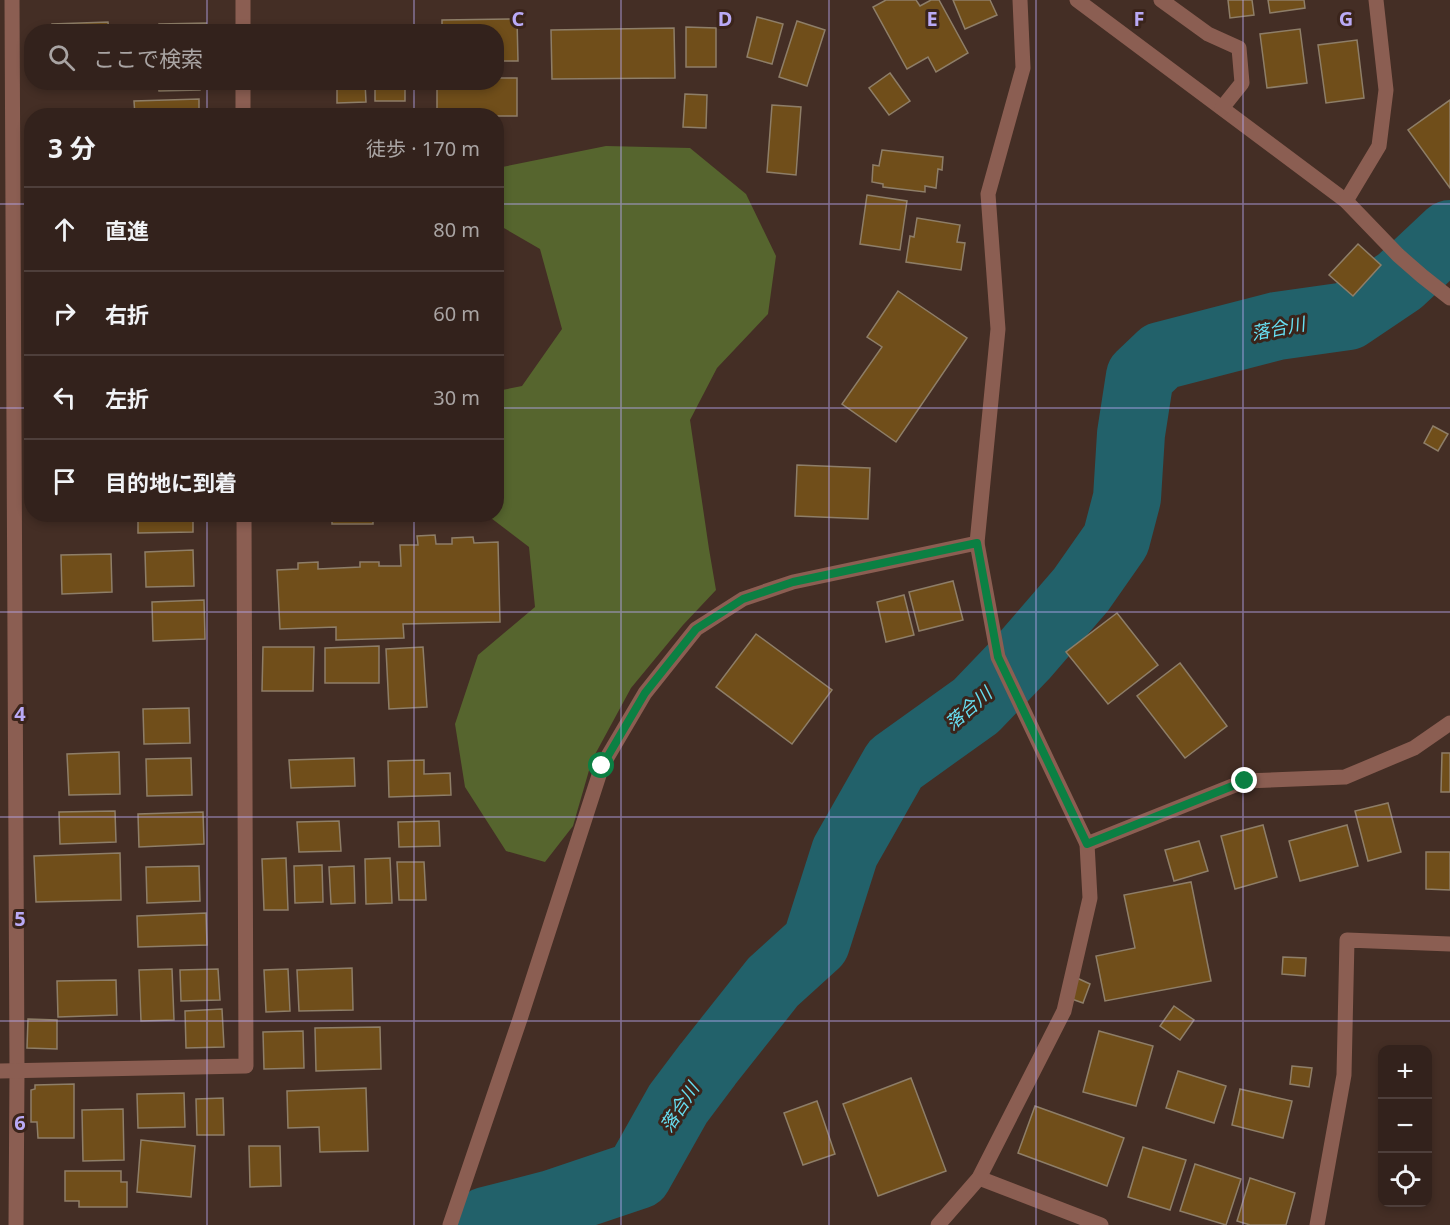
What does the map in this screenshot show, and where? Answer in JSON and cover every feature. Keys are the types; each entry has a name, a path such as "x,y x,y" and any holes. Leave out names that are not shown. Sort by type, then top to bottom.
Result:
{"street":[{"path":"12,0 16,1225"},
{"path":"243,0 243,24"},
{"path":"938,1225 979,1178 1064,1011 1090,898 1087,844 998,657 977,543 998,329 988,194 1023,68 1020,0"},
{"path":"1077,0 1346,201 1398,255 1450,298"},
{"path":"1161,0 1208,34 1239,48 1242,83 1222,108"},
{"path":"1346,201 1379,146 1386,90 1376,0"},
{"path":"243,90 243,108"},
{"path":"0,1071 246,1066 244,522"},
{"path":"450,1225 602,766 645,693 696,629 743,599 793,582 977,543"},
{"path":"1087,844 1245,781 1346,777 1414,748 1450,723"},
{"path":"1317,1225 1344,1075 1347,940 1450,944"},
{"path":"979,1178 1101,1225"}],"green space":[{"path":"606,146 690,148 746,194 776,256 768,314 717,368 690,420 716,590 683,625 631,688 592,760 573,826 545,862 506,851 465,787 455,724 478,655 535,607 529,547 496,522 504,522 504,390 522,386 562,329 540,249 504,228 504,167"}],"building":[{"path":"886,0 916,0 920,6 931,0 939,0 968,53 936,72 928,57 907,69 873,7"},
{"path":"953,0 990,0 997,15 965,29"},
{"path":"1228,0 1252,0 1254,15 1230,18"},
{"path":"1268,0 1304,0 1305,8 1270,13"},
{"path":"757,17 783,24 772,64 747,57"},
{"path":"517,19 518,61 504,61 504,24 442,24 442,20"},
{"path":"797,21 825,30 807,86 779,77"},
{"path":"108,22 108,24 52,24"},
{"path":"206,23 206,24 159,24"},
{"path":"686,27 716,28 716,67 686,67"},
{"path":"674,28 675,78 552,79 551,30"},
{"path":"1300,29 1307,83 1267,88 1260,34"},
{"path":"1357,40 1364,98 1326,103 1318,45"},
{"path":"890,73 910,101 889,115 869,88"},
{"path":"504,78 517,78 517,116 504,116 504,108 437,108 437,90 504,90"},
{"path":"337,90 365,90 366,102 337,103"},
{"path":"375,90 405,90 405,101 375,101"},
{"path":"685,94 707,95 706,128 683,127"},
{"path":"199,99 199,108 134,108 134,101"},
{"path":"1450,100 1450,188 1408,130"},
{"path":"772,105 801,107 796,175 767,172"},
{"path":"882,150 943,157 942,170 938,169 936,188 925,186 925,192 883,187 883,184 872,182 873,165 879,166"},
{"path":"867,195 907,201 900,250 860,244"},
{"path":"917,218 960,225 957,242 965,243 961,270 906,262 910,236 914,237"},
{"path":"1358,244 1381,265 1353,296 1329,275"},
{"path":"898,291 967,338 896,442 842,404 882,347 867,337"},
{"path":"1433,426 1448,434 1438,451 1424,443"},
{"path":"797,465 870,468 868,519 795,516"},
{"path":"138,522 193,522 193,532 138,533"},
{"path":"332,522 373,522 373,524 332,524"},
{"path":"435,535 436,544 452,544 452,538 473,537 474,543 498,542 500,622 403,624 404,638 336,640 336,627 280,629 277,570 298,569 298,563 318,562 318,569 360,567 360,562 379,562 379,566 401,566 400,545 418,545 417,536"},
{"path":"193,550 194,586 146,587 145,552"},
{"path":"111,554 112,592 62,594 61,555"},
{"path":"953,581 963,620 919,631 909,592"},
{"path":"904,595 914,635 886,642 877,602"},
{"path":"204,600 205,639 153,641 152,602"},
{"path":"1117,613 1158,665 1108,704 1066,652"},
{"path":"756,634 832,690 792,744 716,687"},
{"path":"379,646 379,683 325,683 325,648"},
{"path":"263,647 314,647 313,691 262,691"},
{"path":"423,647 427,707 389,709 386,649"},
{"path":"1180,663 1227,726 1185,758 1137,696"},
{"path":"189,708 190,743 144,744 143,709"},
{"path":"119,752 120,794 69,795 67,754"},
{"path":"1442,753 1450,753 1450,792 1441,792"},
{"path":"191,758 192,795 147,796 146,759"},
{"path":"354,758 355,786 291,788 289,760"},
{"path":"424,760 424,774 450,773 451,795 389,797 388,761"},
{"path":"1388,803 1401,852 1368,861 1355,811"},
{"path":"115,811 116,842 60,844 59,812"},
{"path":"203,812 204,844 139,847 138,814"},
{"path":"339,821 341,851 299,852 297,822"},
{"path":"439,821 440,846 399,847 398,822"},
{"path":"1263,825 1277,877 1235,889 1221,836"},
{"path":"1347,825 1358,866 1300,881 1289,841"},
{"path":"1199,841 1208,871 1174,881 1165,850"},
{"path":"1426,852 1450,852 1450,890 1426,889"},
{"path":"120,853 121,900 36,902 34,856"},
{"path":"286,858 288,910 264,910 262,859"},
{"path":"390,858 392,903 366,904 365,859"},
{"path":"397,862 424,862 426,900 399,900"},
{"path":"322,865 323,902 295,903 294,866"},
{"path":"199,866 200,901 147,903 146,867"},
{"path":"354,866 355,903 331,904 329,867"},
{"path":"1191,882 1211,981 1105,1001 1096,956 1135,948 1124,895"},
{"path":"206,913 207,945 138,947 137,916"},
{"path":"1283,957 1306,958 1305,976 1282,974"},
{"path":"352,968 353,1010 299,1011 297,970"},
{"path":"172,969 174,1020 141,1021 139,970"},
{"path":"218,969 220,1000 181,1001 180,970"},
{"path":"288,969 290,1011 266,1012 264,970"},
{"path":"1077,978 1090,984 1083,1003 1069,998"},
{"path":"116,980 117,1015 58,1017 57,981"},
{"path":"1174,1006 1194,1020 1180,1040 1160,1026"},
{"path":"222,1009 224,1047 186,1048 185,1011"},
{"path":"28,1019 57,1020 57,1049 27,1048"},
{"path":"380,1027 381,1069 316,1071 315,1028"},
{"path":"303,1031 304,1068 264,1069 263,1032"},
{"path":"1099,1031 1153,1046 1136,1106 1083,1092"},
{"path":"1292,1066 1312,1068 1309,1087 1290,1084"},
{"path":"1178,1071 1226,1086 1214,1123 1166,1108"},
{"path":"911,1078 946,1171 878,1196 843,1104"},
{"path":"74,1084 74,1138 38,1138 37,1122 31,1122 31,1090 35,1089 35,1085"},
{"path":"366,1088 368,1151 320,1152 319,1127 288,1128 287,1091"},
{"path":"1240,1089 1292,1101 1283,1138 1232,1125"},
{"path":"184,1093 185,1127 138,1128 137,1094"},
{"path":"223,1098 224,1135 197,1135 196,1099"},
{"path":"817,1101 835,1154 803,1165 784,1113"},
{"path":"1035,1106 1124,1138 1107,1186 1018,1153"},
{"path":"123,1109 124,1160 83,1161 82,1110"},
{"path":"141,1140 195,1146 191,1197 137,1192"},
{"path":"249,1146 280,1146 281,1186 250,1187"},
{"path":"1143,1147 1186,1160 1170,1210 1128,1197"},
{"path":"1195,1164 1241,1179 1226,1225 1180,1211"},
{"path":"65,1171 121,1171 121,1182 127,1182 127,1207 79,1207 79,1201 65,1201"},
{"path":"1250,1178 1295,1193 1286,1225 1250,1225 1237,1221"}],"waterway":[{"name":"落合川","path":"486,1221 552,1204 638,1175 678,1104 708,1064 773,982 816,943 845,852 895,764 976,706 1024,656 1081,590 1116,540 1127,498 1131,434 1140,376 1161,356 1277,326 1348,316 1400,281 1450,234"}],"route":[{"path":"602,766 645,693 696,629 743,599 793,582 977,543 998,657 1087,844 1245,781"}]}
